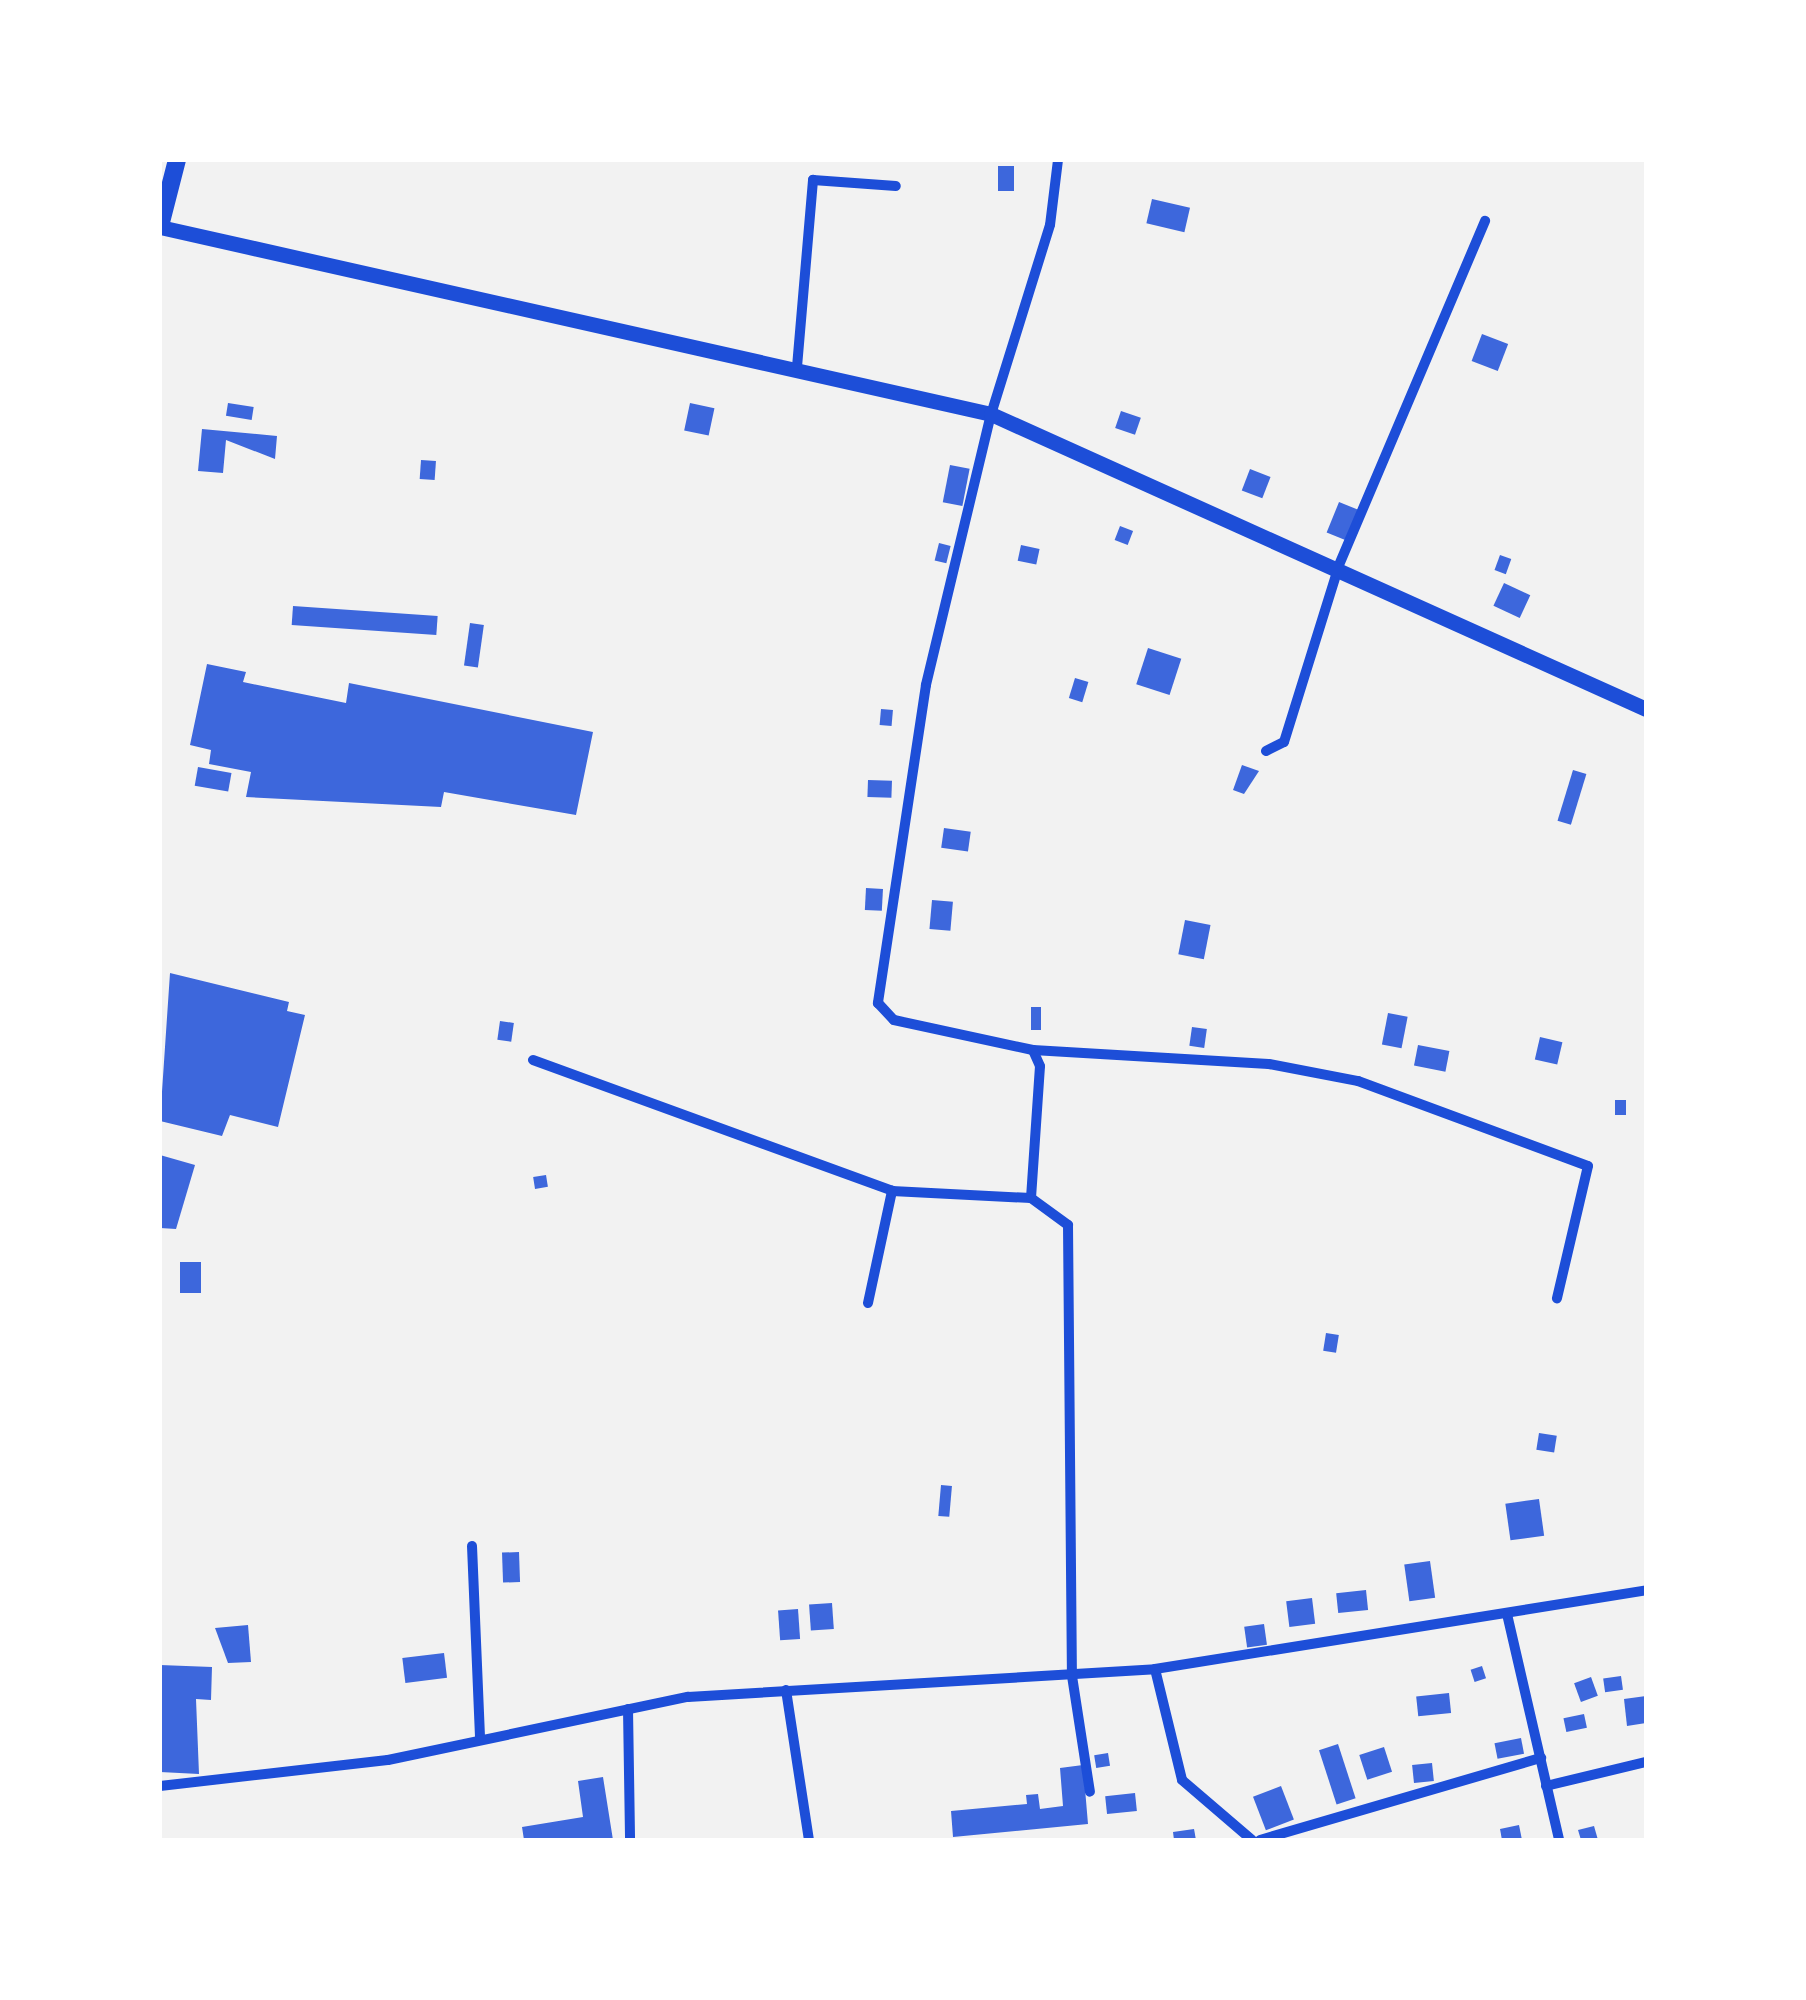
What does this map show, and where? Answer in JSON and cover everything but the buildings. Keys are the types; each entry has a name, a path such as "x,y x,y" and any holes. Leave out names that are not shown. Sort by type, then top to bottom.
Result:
{"main road":[{"path":"160,226 177,160"}],"street":[{"path":"1058,160 1050,226 991,414 926,685 878,1003 894,1020 1033,1050 1269,1064 1358,1081 1588,1166 1557,1298"},
{"path":"798,368 813,180 896,186"},
{"path":"1266,752 1284,742 1339,565 1485,220"},
{"path":"160,226 991,414 1339,565 1646,709"},
{"path":"1031,1198 1040,1066 1033,1050"},
{"path":"533,1060 892,1190 1031,1198 1068,1225 1074,1245 1072,1676 1090,1792"},
{"path":"868,1303 892,1190"},
{"path":"472,1546 480,1739"},
{"path":"160,1786 480,1739 628,1708 786,1690 1072,1676 1155,1668 1646,1590"},
{"path":"1507,1614 1559,1840"},
{"path":"1155,1668 1182,1780 1252,1840"},
{"path":"786,1690 808,1840"},
{"path":"628,1708 636,1834 630,1840"},
{"path":"1260,1840 1541,1758"},
{"path":"1546,1786 1646,1762"}]}
